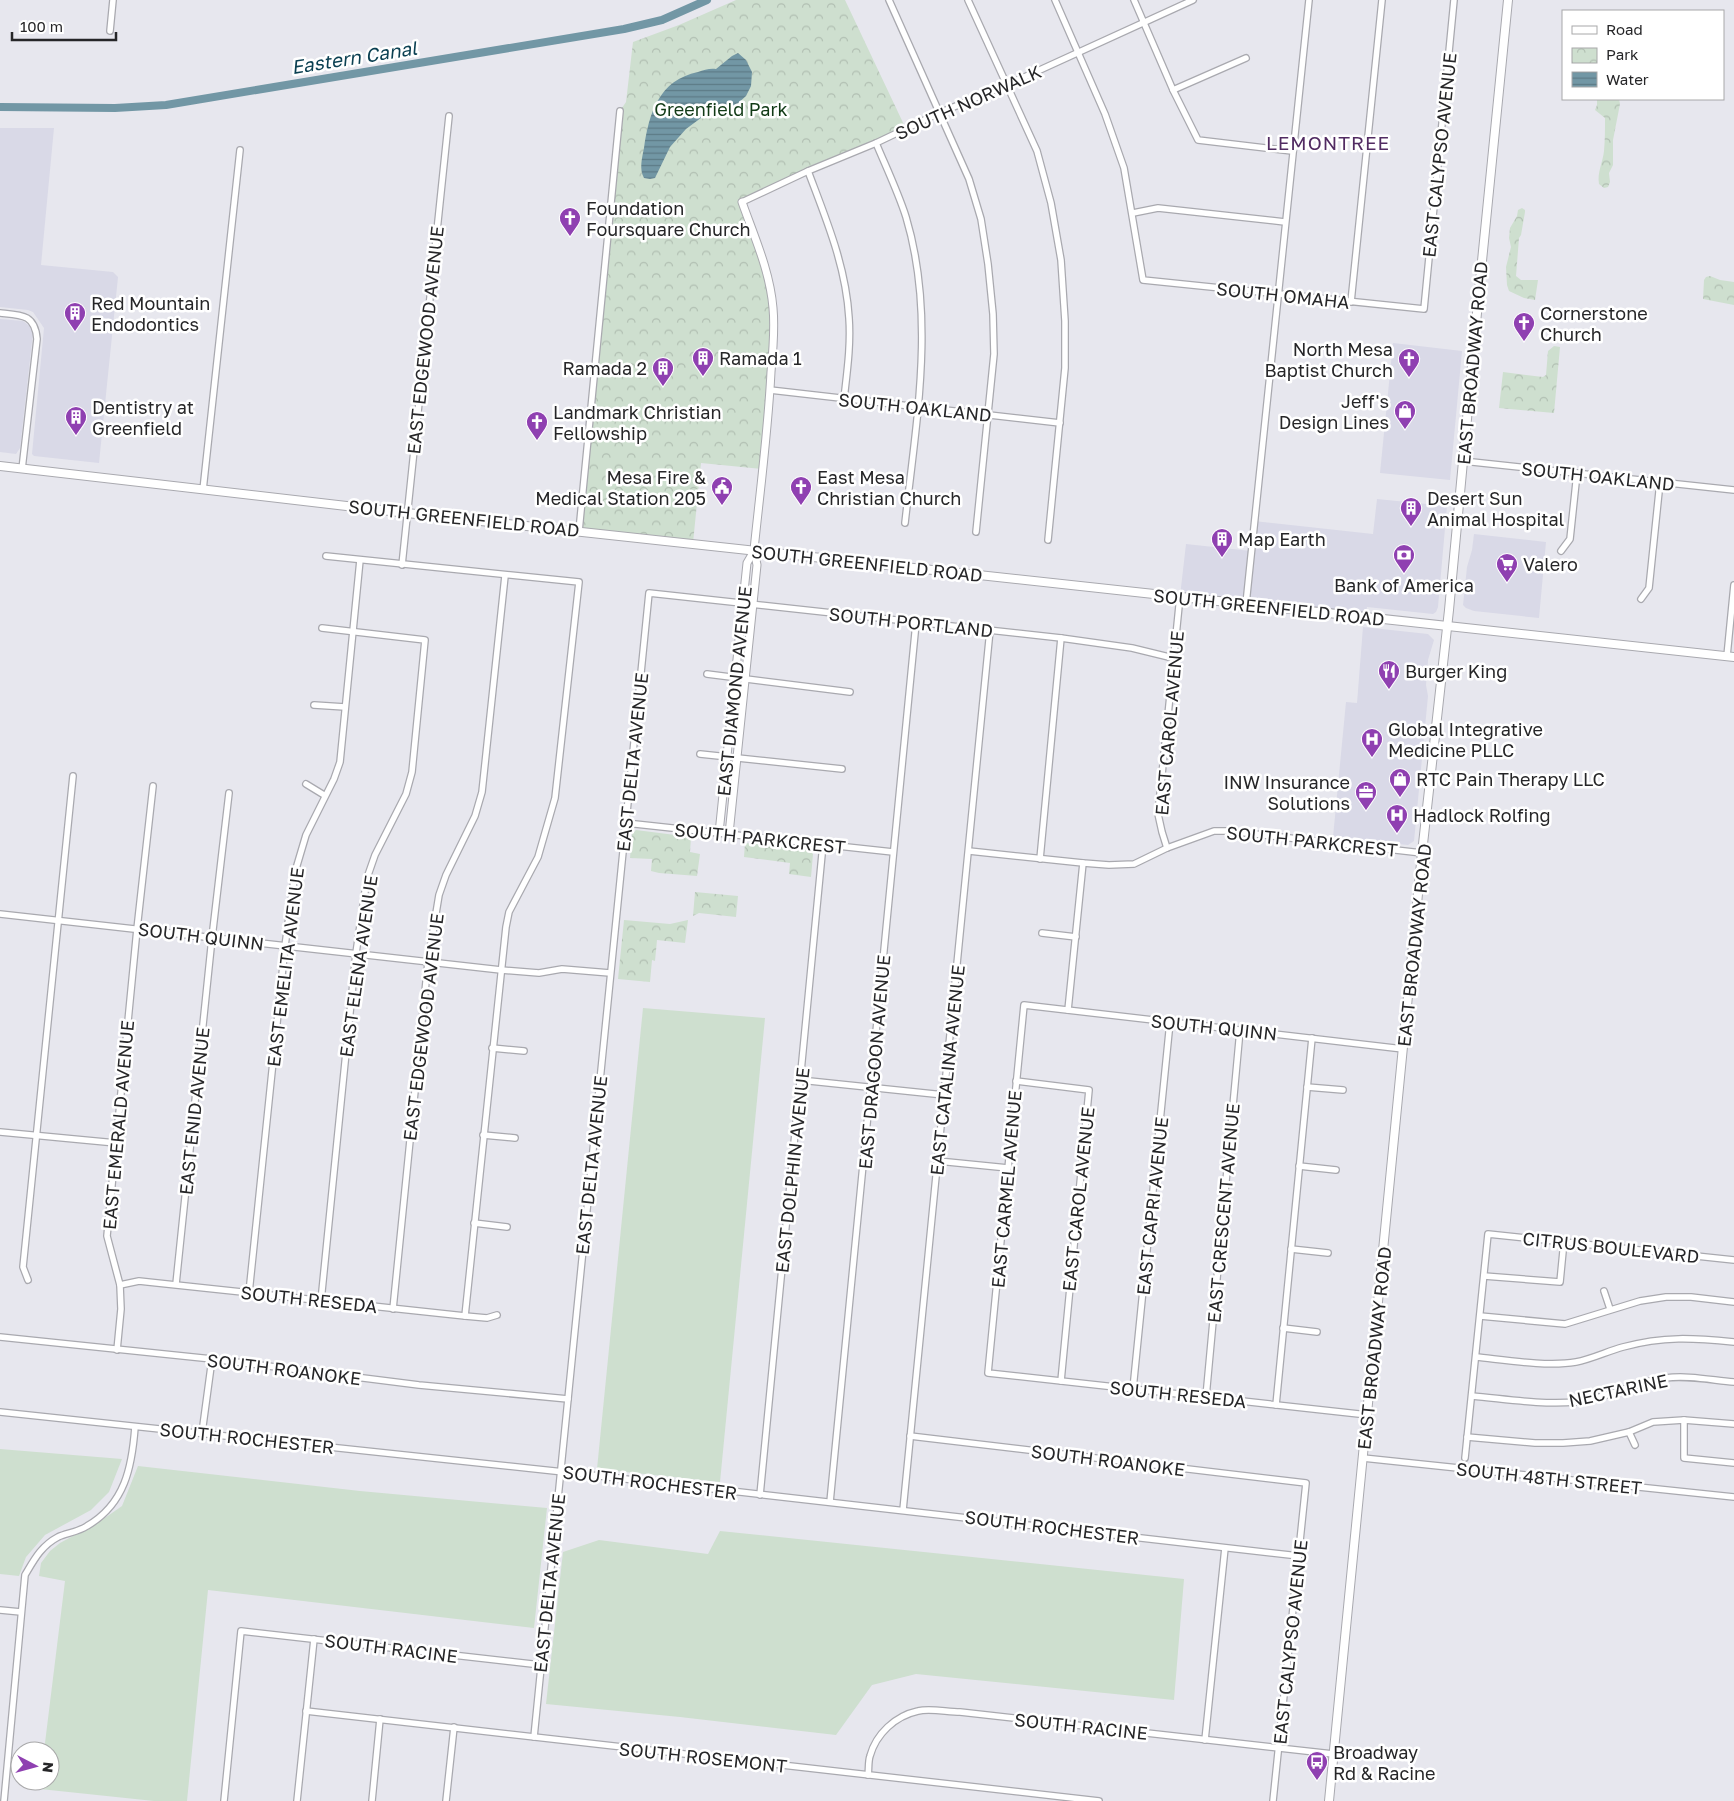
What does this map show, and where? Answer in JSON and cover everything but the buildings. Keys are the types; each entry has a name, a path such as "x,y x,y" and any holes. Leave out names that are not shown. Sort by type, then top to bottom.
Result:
{"main road":[{"name":"EAST BROADWAY ROAD","path":"1329,1801 1508,0"},
{"name":"SOUTH GREENFIELD ROAD","path":"0,466 408,513 1730,656"}],"street":[{"path":"110,31 113,0"},
{"path":"889,0 969,179 980,219 988,264 993,314 994,354 976,532"},
{"path":"968,0 1037,150 1051,203 1061,260 1065,368 1048,540"},
{"path":"1055,0 1105,114 1124,168 1133,213 1158,208 1285,222"},
{"path":"1134,0 1173,90 1198,140 1292,151"},
{"name":"SOUTH NORWALK","path":"742,202 939,113 1145,24 1193,0"},
{"path":"1246,604 1309,0"},
{"path":"1351,302 1382,0"},
{"name":"EAST CALYPSO AVENUE","path":"1424,309 1454,0"},
{"path":"1173,90 1246,58"},
{"path":"579,531 620,110"},
{"name":"EAST EDGEWOOD AVENUE","path":"402,565 449,116"},
{"path":"876,143 906,217 916,261 922,311 922,354 918,407 905,523"},
{"path":"203,490 240,150"},
{"path":"808,171 836,243 845,281 849,318 849,352 844,399"},
{"name":"EAST DIAMOND AVENUE","path":"729,834 757,565 754,550 770,390 773,308 760,252 742,202"},
{"name":"SOUTH OMAHA","path":"1133,213 1143,280 1424,309"},
{"path":"0,313 23,315 30,320 36,329 36,346 22,469"},
{"name":"SOUTH OAKLAND","path":"770,390 1060,423"},
{"name":"SOUTH OAKLAND","path":"1463,462 1734,490"},
{"path":"1561,550 1570,539 1577,473"},
{"path":"1641,598 1649,588 1660,482"},
{"name":"EAST DIAMOND AVENUE","path":"719,833 747,563 754,550"},
{"path":"326,556 504,576 579,582 555,798 538,857 509,912 506,927 465,1316"},
{"name":"EAST EMELITA AVENUE","path":"249,1292 285,946 295,872 306,836 324,795 334,779 340,762 360,560"},
{"name":"EAST EDGEWOOD AVENUE","path":"393,1309 428,962 439,895 446,875 475,816 482,792 504,576"},
{"path":"1730,656 1734,585"},
{"name":"SOUTH PORTLAND","path":"649,593 1061,638 1132,648 1173,658"},
{"name":"EAST DELTA AVENUE","path":"534,1737 649,593"},
{"name":"EAST CAROL AVENUE","path":"1167,848 1158,814 1180,596"},
{"name":"EAST DRAGOON AVENUE","path":"830,1502 916,623"},
{"path":"322,628 353,632"},
{"name":"EAST CATALINA AVENUE","path":"903,1510 990,630"},
{"name":"EAST ELENA AVENUE","path":"321,1301 356,954 367,878 375,855 406,794 412,772 425,640 353,632"},
{"path":"1040,858 1061,638"},
{"path":"707,674 850,692"},
{"path":"314,705 345,707"},
{"path":"700,754 842,769"},
{"path":"28,1280 24,1266 73,776"},
{"path":"306,784 324,795"},
{"name":"EAST EMERALD AVENUE","path":"117,1350 121,1309 120,1285 107,1236 153,786"},
{"name":"EAST ENID AVENUE","path":"176,1284 229,793"},
{"name":"SOUTH PARKCREST","path":"626,824 893,852"},
{"name":"SOUTH PARKCREST","path":"968,851 1083,863 1134,864 1167,848 1214,831 1229,831 1422,853"},
{"name":"EAST DOLPHIN AVENUE","path":"760,1495 823,844"},
{"path":"1068,1010 1083,863"},
{"name":"SOUTH QUINN","path":"0,914 501,970 539,973 562,969 610,973"},
{"path":"1042,933 1076,937"},
{"name":"SOUTH QUINN","path":"1024,1005 1404,1049"},
{"name":"EAST CARMEL AVENUE","path":"988,1373 1024,1005"},
{"name":"EAST CAPRI AVENUE","path":"1133,1389 1170,1022"},
{"name":"EAST CRESCENT AVENUE","path":"1206,1397 1240,1030"},
{"path":"1276,1404 1312,1038"},
{"path":"492,1048 524,1051"},
{"path":"800,1080 944,1095"},
{"name":"EAST CAROL AVENUE","path":"1016,1081 1089,1090 1061,1381"},
{"path":"1307,1087 1344,1090"},
{"path":"0,1132 116,1143"},
{"path":"483,1135 515,1138"},
{"path":"938,1161 1008,1168"},
{"path":"1299,1166 1336,1170"},
{"path":"474,1223 507,1227"},
{"name":"CITRUS BOULEVARD","path":"1484,1276 1488,1234 1734,1260"},
{"path":"1465,1458 1484,1276 1560,1282 1564,1241"},
{"path":"1291,1249 1328,1253"},
{"name":"SOUTH RESEDA","path":"120,1285 139,1282 176,1284 465,1316 487,1318 497,1315"},
{"path":"1604,1291 1610,1309"},
{"path":"1480,1316 1565,1324 1610,1309 1640,1301 1666,1297 1734,1302"},
{"path":"1283,1328 1317,1332"},
{"name":"SOUTH ROANOKE","path":"0,1337 212,1359 419,1385 568,1399"},
{"path":"1476,1357 1552,1363 1576,1362 1623,1347 1657,1339 1685,1338 1734,1342"},
{"path":"202,1433 212,1359"},
{"name":"SOUTH RESEDA","path":"988,1373 1368,1415"},
{"name":"NECTARINE","path":"1472,1396 1548,1402 1577,1402 1602,1397 1638,1384 1665,1378 1692,1377 1734,1382"},
{"name":"SOUTH ROCHESTER","path":"0,1412 903,1510 1299,1556"},
{"path":"1467,1437 1535,1443 1563,1443 1590,1441 1630,1432 1653,1422 1684,1420 1734,1424"},
{"path":"1684,1420 1684,1458 1734,1463"},
{"path":"4,1801 25,1575 39,1552 57,1538 86,1527 112,1507 128,1477 133,1452 135,1426"},
{"path":"1630,1432 1635,1445"},
{"name":"SOUTH ROANOKE","path":"910,1436 1306,1483"},
{"name":"SOUTH 48TH STREET","path":"1363,1458 1734,1498"},
{"name":"EAST CALYPSO AVENUE","path":"1273,1801 1306,1483"},
{"path":"1206,1740 1226,1548"},
{"path":"0,1610 21,1612"},
{"name":"SOUTH RACINE","path":"224,1801 241,1631 541,1666"},
{"path":"297,1801 314,1639"},
{"name":"SOUTH RACINE","path":"868,1775 870,1756 879,1736 890,1724 919,1710 960,1712 1333,1754"},
{"name":"SOUTH ROSEMONT","path":"306,1711 1099,1801"},
{"path":"372,1801 380,1719"},
{"path":"446,1801 454,1727"}],"shaded area":[{"path":"0,128 54,128 41,265 113,272 118,277 99,463 34,456 32,454 44,328 33,312 0,307"},
{"path":"0,319 23,321 32,328 33,333 20,448 16,454 0,452"},
{"path":"1393,343 1462,351 1450,480 1380,473"},
{"path":"1377,499 1447,506 1438,607 1433,614 1367,607 1365,617 1180,596 1186,544 1251,551 1254,521 1373,534"},
{"path":"1474,534 1546,542 1539,618 1474,611 1463,605 1467,567"},
{"path":"1363,627 1428,634 1434,640 1428,660 1426,685 1428,696 1414,841 1408,845 1333,837 1346,702 1357,703"}],"green space":[{"name":"Greenfield Park","path":"736,0 845,0 906,129 742,202 761,252 773,308 762,469 701,463 693,543 579,531 620,111 626,102 633,42 679,25"},
{"path":"1597,100 1619,100 1620,104 1613,140 1613,165 1609,173 1610,182 1608,187 1604,188 1599,184 1599,171 1604,151 1605,118 1595,110"},
{"path":"1522,208 1525,212 1519,238 1516,276 1521,280 1538,280 1535,300 1524,298 1509,291 1507,285 1506,267 1511,247 1509,238 1510,228 1517,216 1518,210"},
{"path":"1710,276 1734,282 1734,305 1703,299 1704,280"},
{"path":"1554,346 1560,347 1554,413 1499,408 1503,372 1543,377 1546,375 1548,351"},
{"path":"636,830 691,837 690,852 700,854 697,876 651,871 652,859 630,858 632,834"},
{"path":"745,843 809,850 813,854 811,877 789,874 790,863 744,857"},
{"path":"695,892 738,896 736,917 699,913 693,916"},
{"path":"624,920 670,924 688,920 685,943 657,940 655,961 652,960 650,982 618,979"},
{"path":"643,1008 765,1018 720,1482 597,1469"},
{"path":"0,1449 122,1459 109,1492 91,1510 45,1535 26,1557 19,1576 0,1574"},
{"path":"138,1466 360,1491 547,1508 534,1628 208,1590 187,1801 154,1801 59,1791 60,1741 45,1741 65,1581 39,1576 41,1563 50,1551 60,1543 99,1522 122,1506"},
{"path":"720,1531 1184,1579 1174,1700 916,1674 872,1685 836,1735 546,1704 563,1552 599,1540 708,1554"}],"water":[{"path":"738,53 746,60 752,72 751,86 746,96 736,105 709,112 686,129 670,147 655,178 644,178 641,163 649,122 658,100 665,90 685,76 707,69 716,69"}],"waterway":[{"name":"Eastern Canal","path":"0,107 115,108 166,105 624,29 662,20 707,0"}],"place":[{"name":"Foundation Foursquare Church","path":"570,237"},
{"name":"Red Mountain Endodontics","path":"75,332"},
{"name":"Cornerstone Church","path":"1524,342"},
{"name":"Ramada 1","path":"703,377"},
{"name":"North Mesa Baptist Church","path":"1409,378"},
{"name":"Ramada 2","path":"663,387"},
{"name":"Jeff's Design Lines","path":"1405,430"},
{"name":"Dentistry at Greenfield","path":"76,436"},
{"name":"Landmark Christian Fellowship","path":"537,441"},
{"name":"Mesa Fire & Medical Station 205","path":"722,506"},
{"name":"East Mesa Christian Church","path":"801,506"},
{"name":"Desert Sun Animal Hospital","path":"1411,527"},
{"name":"Map Earth","path":"1222,558"},
{"name":"Bank of America","path":"1404,574"},
{"name":"Valero","path":"1507,583"},
{"name":"Burger King","path":"1389,690"},
{"name":"Global Integrative Medicine PLLC","path":"1372,758"},
{"name":"RTC Pain Therapy LLC","path":"1400,798"},
{"name":"INW Insurance Solutions","path":"1366,811"},
{"name":"Hadlock Rolfing","path":"1397,834"},
{"name":"Broadway Rd & Racine","path":"1317,1781"}],"district":[{"name":"LEMONTREE","path":"1328,142"}]}
